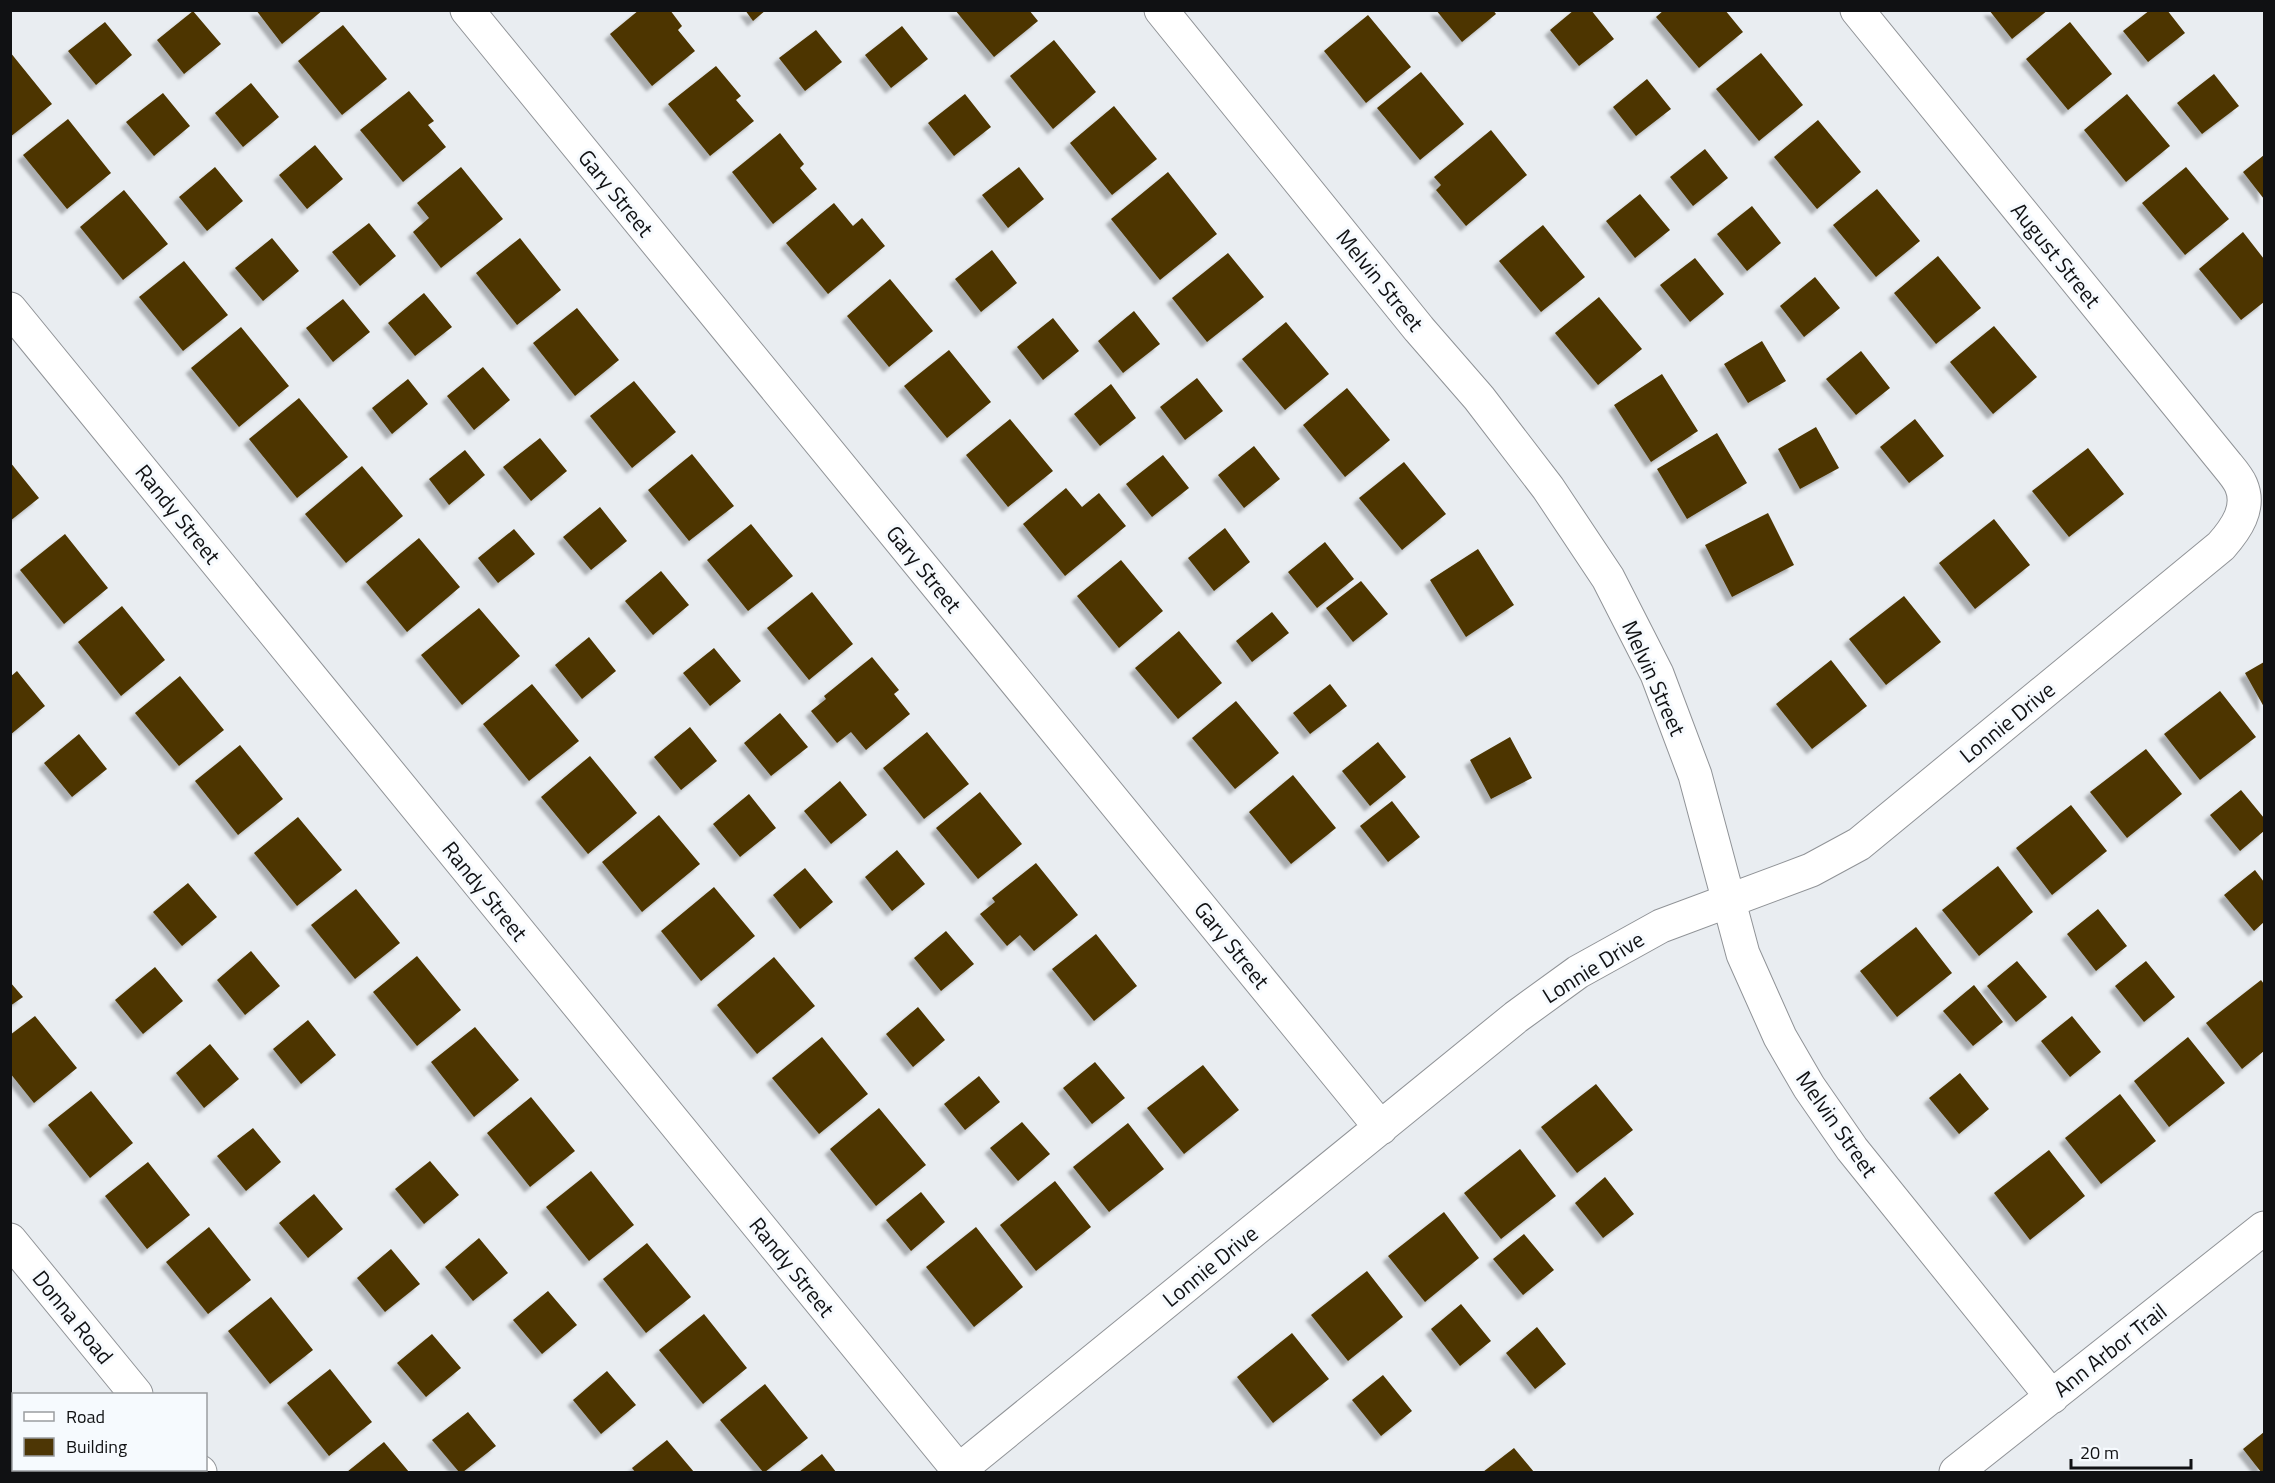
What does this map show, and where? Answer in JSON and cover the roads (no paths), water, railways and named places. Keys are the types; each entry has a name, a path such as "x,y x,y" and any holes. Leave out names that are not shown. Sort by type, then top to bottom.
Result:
{"street":[{"name":"Gary Street","path":"467,10 1381,1128"},
{"name":"Melvin Street","path":"1161,10 1419,329 1479,398 1548,488 1608,578 1657,674 1695,775 1743,954 1780,1037 1809,1087 1852,1149 2052,1397"},
{"name":"August Street","path":"1857,10 2227,465 2241,486 2245,506"},
{"name":"Randy Street","path":"10,309 959,1472"},
{"name":"Lonnie Drive","path":"959,1472 1516,1017 1578,972 1661,926 1811,870 1859,844 2221,546 2236,529 2245,506"},
{"name":"Ann Arbor Trail","path":"1956,1473 2265,1228"},
{"name":"Donna Road","path":"10,1240 134,1393"}]}
